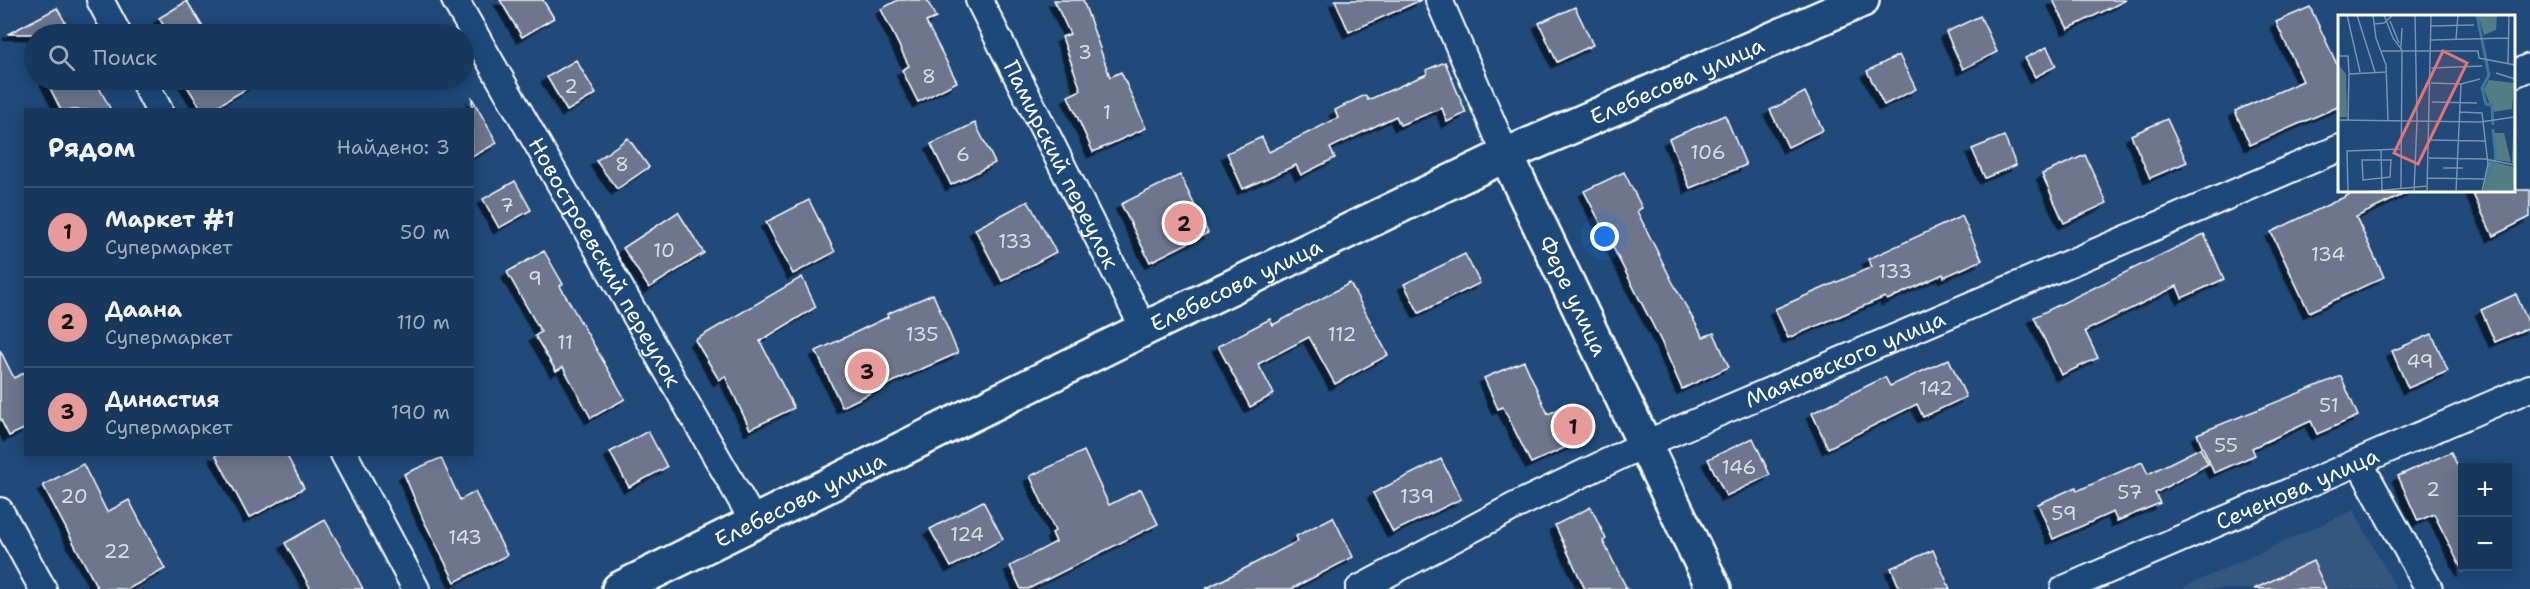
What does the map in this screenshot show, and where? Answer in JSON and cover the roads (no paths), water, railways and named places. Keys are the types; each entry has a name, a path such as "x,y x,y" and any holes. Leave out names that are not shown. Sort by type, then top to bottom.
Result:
{"main road":[{"name":"Елебесова улица","path":"619,589 1144,329 1506,155 1862,0"},
{"name":"Фере улица","path":"1506,155 1714,589"}],"street":[{"path":"100,0 113,24"},
{"name":"Новостроевский переулок","path":"455,0 469,24"},
{"name":"Памирский переулок","path":"980,0 1144,329"},
{"name":"Фере улица","path":"1439,0 1506,155"},
{"name":"Новостроевский переулок","path":"474,33 754,522"},
{"path":"2515,74 2530,67"},
{"path":"148,90 158,108"},
{"name":"Маяковского улица","path":"1359,589 1515,506 1645,444 2338,149"},
{"name":"Сеченова улица","path":"2064,589 2530,388"},
{"path":"345,456 416,589"},
{"path":"2359,462 2429,589"},
{"path":"0,511 43,589"}],"place":[{"name":"Даана","path":"1184,223"},
{"name":"Династия","path":"867,371"},
{"name":"Маркет #1","path":"1573,426"}]}
